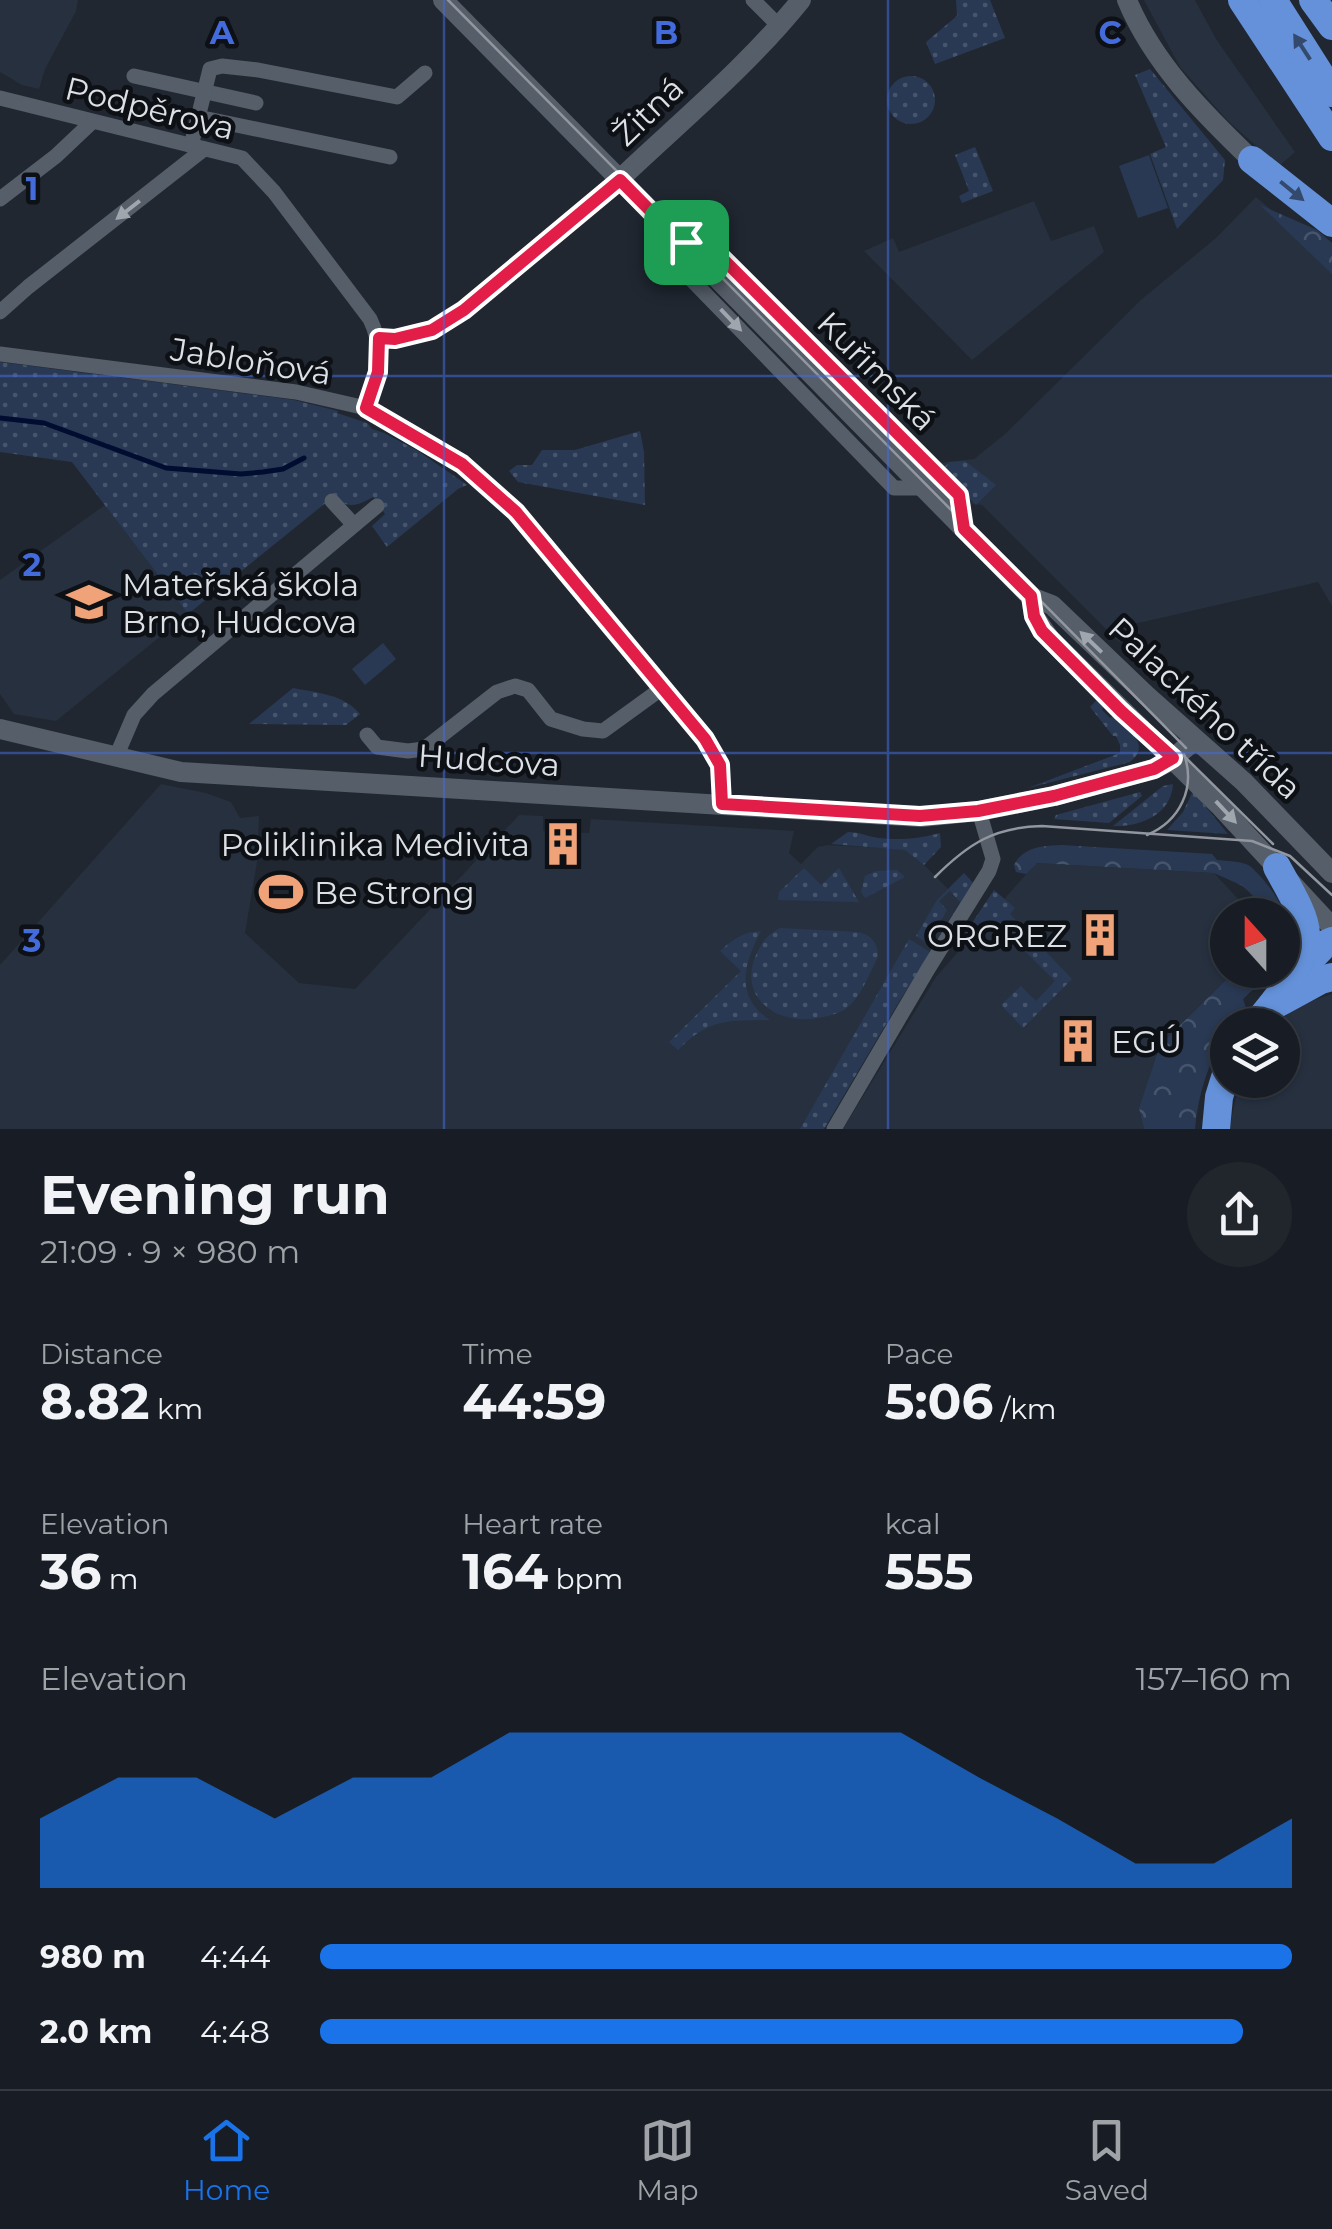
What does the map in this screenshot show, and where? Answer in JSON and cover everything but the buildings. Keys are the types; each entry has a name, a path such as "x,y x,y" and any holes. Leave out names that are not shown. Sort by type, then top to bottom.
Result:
{"highway":[{"path":"1242,0 1332,137"},
{"path":"1273,0 1332,92"},
{"path":"1313,0 1332,26"},
{"path":"1252,160 1332,223"},
{"path":"1276,1003 1302,952 1306,934 1277,867"},
{"path":"1276,1003 1325,944 1332,941"},
{"path":"1276,1003 1332,963"},
{"path":"1276,1003 1332,977"},
{"path":"1216,1129 1220,1098"}],"street":[{"name":"Kuřimská","path":"443,0 964,529"},
{"path":"753,0 780,27"},
{"name":"Žitná","path":"620,180 780,27 801,0"},
{"path":"1127,0 1161,60 1200,109 1252,160"},
{"path":"0,312 198,148 198,117 210,69 222,66 258,70 396,97 426,73"},
{"path":"134,76 256,103"},
{"name":"Podpěrova","path":"0,98 242,158 274,192 370,319 379,338"},
{"name":"Podpěrova","path":"198,117 390,157"},
{"path":"0,200 92,122"},
{"path":"366,408 378,372 379,338 395,339 432,330 464,310 620,180"},
{"name":"Kuřimská","path":"680,241 706,242 959,495 964,529"},
{"name":"Jabloňová","path":"0,354 296,392 366,408 452,458 516,512 705,739 720,765 722,804"},
{"path":"332,501 354,524"},
{"path":"116,757 134,714 153,694 377,506"},
{"name":"Palackého třída","path":"964,529 1031,596 1052,605 1244,782 1332,873"},
{"name":"Palackého třída","path":"1031,596 1034,616 1042,631 1173,758 1332,927"},
{"path":"368,735 377,747 408,751 424,748 496,692 515,686 528,690 551,718 603,732 661,689"},
{"name":"Hudcova","path":"0,729 181,772 920,816 978,811 1054,796 1154,769 1195,740"},
{"path":"834,1129 990,871 993,859 978,811"}],"shaded area":[{"path":"0,0 78,0 39,89 22,85 0,72"},
{"path":"1144,0 1195,0 1216,39 1295,152 1279,166 1227,120 1180,67"},
{"path":"1256,197 1332,261 1332,606 1318,582 1134,624 1119,642 982,505 973,504 939,463 974,459 1005,434 1142,299 1216,238"},
{"path":"1034,201 1051,241 1094,226 1104,252 972,360 864,251 893,238 899,252"},
{"name":"Mateřská škola Brno, Hudcova","path":"105,505 188,614 56,721 14,714 0,694 0,580"},
{"path":"161,784 231,802 240,818 259,816 257,862 245,933 299,983 355,989 519,815 543,816 543,831 589,833 591,819 794,831 789,853 801,864 818,847 828,845 905,849 960,901 930,953 925,950 820,1129 0,1129 0,965"},
{"path":"1036,863 1214,873 1237,898 1210,898 1210,988 1218,988 1160,1045 1139,1108 1144,1129 843,1129 936,977"},
{"path":"1332,994 1332,1129 1229,1129 1236,1098 1300,1098 1300,1008 1295,1008"}],"green space":[{"path":"956,0 990,0 1005,38 935,64 926,42 957,16"},
{"path":"1150,69 1225,160 1223,180 1177,229 1150,154 1166,147 1135,75"},
{"path":"911,76 928,83 935,100 928,117 911,124 894,117 887,100 894,83"},
{"path":"975,147 993,191 962,203 959,196 969,191 955,155"},
{"path":"1149,155 1168,208 1138,218 1119,166"},
{"path":"1260,205 1317,230 1332,243 1332,274"},
{"path":"0,362 294,400 338,411 418,451 467,485 387,547 372,526 385,514 373,497 353,505 333,497 188,614 72,462 0,452"},
{"path":"640,431 645,505 518,482 509,471 517,465 532,465 542,450 575,450"},
{"path":"965,461 996,485 976,505 944,467 950,462"},
{"path":"383,643 396,659 365,685 352,669"},
{"path":"293,688 338,698 360,714 346,725 249,724"},
{"path":"1098,699 1104,706 1102,710 1136,738 1136,755 1130,762 1028,788 1120,753 1116,736 1090,707"},
{"path":"1173,784 1167,804 1152,817 1113,826 1163,786"},
{"path":"1193,791 1228,834 1167,830 1183,812"},
{"path":"1140,792 1142,796 1109,823 1054,819 1056,815"},
{"path":"848,832 898,839 940,833 941,847 924,865 905,850 831,844"},
{"path":"1040,847 1212,854 1217,860 1248,865 1276,898 1255,898 1243,886 1214,873 1037,863 1026,874 1016,872 1014,865 1018,859"},
{"path":"804,868 821,885 839,868 859,902 778,900 779,892"},
{"path":"897,870 905,877 865,898 861,892 865,876"},
{"path":"964,873 976,886 902,997 824,1129 800,1129 909,939 930,952 960,902 950,891 939,901 947,910 928,944 916,936 937,900"},
{"path":"994,890 1015,908 1010,914 1072,979 1023,1028 1001,1005 1021,986 1036,1001 1055,981 997,923 973,948 960,941"},
{"path":"780,928 858,932 873,940 878,957 863,988 848,1007 831,1015 806,1019 790,1018 764,1005 756,995 752,966 763,942"},
{"path":"761,931 747,966 747,989 758,1011 770,1020 720,1023 700,1032 678,1050 669,1042 741,971 720,951 739,937"},
{"path":"1218,988 1254,988 1243,999 1246,1008 1210,1008 1210,1066 1195,1129 1144,1129 1139,1108 1160,1045"}],"waterway":[{"path":"0,418 44,423 166,468 241,474 283,469 304,458"}],"tram line":[{"path":"448,0 1186,748"},
{"path":"1180,752 1273,844"},
{"path":"1147,835 1168,821 1182,802 1188,779 1184,754"},
{"path":"935,877 983,840 1010,830 1042,826 1252,841 1290,856 1332,895"}],"place":[{"name":"Mateřská škola Brno, Hudcova","path":"89,602"},
{"name":"Poliklinika Medivita","path":"563,844"},
{"name":"Be Strong","path":"281,892"},
{"name":"ORGREZ","path":"1100,935"},
{"name":"EGÚ","path":"1078,1041"}],"route":[{"path":"620,180 680,241 686,242 706,242 959,495 964,529 1031,596 1034,616 1042,631 1173,758 1154,769 1054,796 978,811 920,816 722,804 720,765 705,739 516,512 462,464 366,408 378,372 379,338 395,339 432,330 464,310 620,180"}]}
